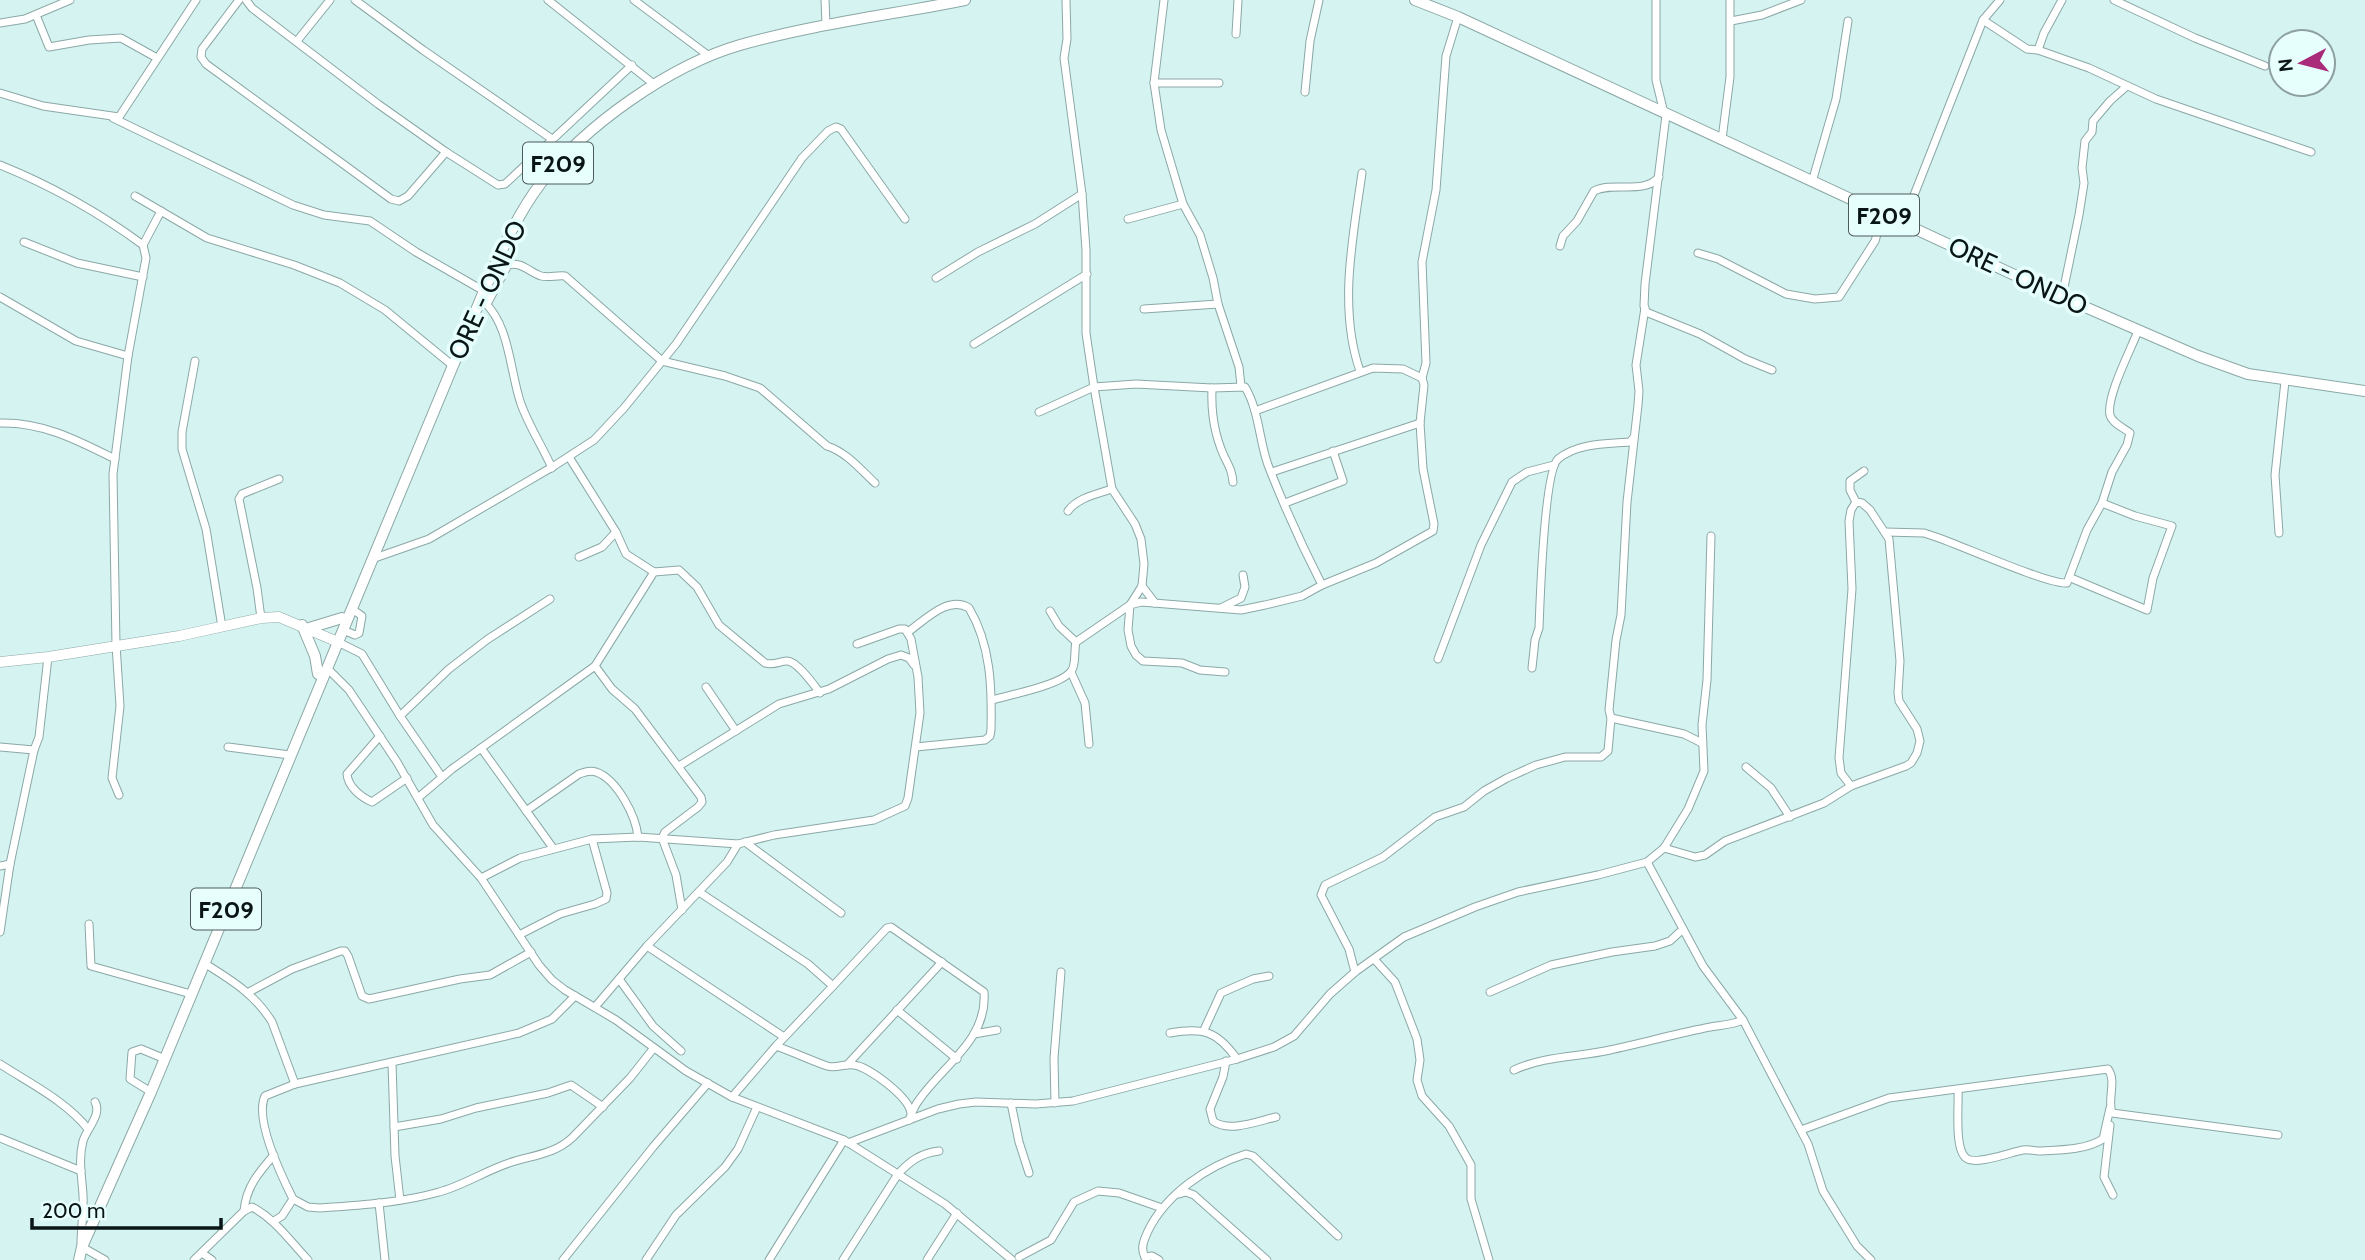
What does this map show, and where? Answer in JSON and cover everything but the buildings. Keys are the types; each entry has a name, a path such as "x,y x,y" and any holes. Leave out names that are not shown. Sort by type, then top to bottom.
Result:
{"main road":[{"name":"ORE - ONDO","path":"370,564 508,237 541,184 589,133 655,85 709,56 739,45 826,24 965,0"},
{"name":"ORE - ONDO","path":"1415,0 2062,297 2227,368 2285,381 2365,391"},
{"name":"F209","path":"336,640 343,630 370,564"},
{"name":"F209","path":"81,1254 165,1059 302,726 303,716 336,640 342,618 370,564"},
{"path":"0,662 179,636 261,618 279,617 336,640"},
{"path":"305,626 342,618"},
{"path":"305,626 323,671"}],"street":[{"path":"0,23 36,15 70,0"},
{"path":"113,118 122,114 196,0"},
{"path":"239,0 202,49 201,57 206,64 391,199 399,201 408,197 446,152"},
{"path":"246,0 252,8 446,152 498,185 505,184 632,65"},
{"path":"297,41 330,0"},
{"path":"355,0 422,50 552,139"},
{"path":"548,0 655,85"},
{"path":"634,0 709,56"},
{"path":"825,0 826,24"},
{"path":"1066,0 1064,58 1082,194 1087,274 1086,333 1112,489 1135,524 1141,539 1144,564 1142,586 1128,609 1131,646 1143,661 1182,663 1199,670 1225,672"},
{"path":"1164,0 1154,83 1161,130 1183,204 1199,235 1213,278 1218,304 1239,367 1241,386"},
{"path":"1236,34 1238,0"},
{"path":"1305,92 1310,41 1319,0"},
{"path":"1354,972 1349,949 1321,895 1325,886 1383,857 1435,817 1464,807 1507,778 1536,765 1565,757 1605,755 1608,751 1611,718 1609,710 1621,615 1627,502 1639,391 1636,365 1645,308 1645,284 1665,114 1656,80 1656,0"},
{"path":"1722,139 1730,78 1730,0"},
{"path":"1731,21 1762,15 1801,0"},
{"path":"1903,223 1983,20 2000,0"},
{"path":"2038,50 2062,0"},
{"path":"2114,0 2195,38 2265,66"},
{"path":"36,15 49,47 121,38 157,58"},
{"path":"1090,744 1085,703 1071,672 1076,642 1130,605 1137,602 1241,610 1265,606 1302,596 1376,563 1433,531 1434,524 1423,469 1420,423 1424,385 1422,378 1426,363 1422,262 1436,190 1446,56 1458,18"},
{"path":"1812,181 1836,99 1848,20"},
{"path":"1983,20 2027,49 2038,50 2089,68 2156,99 2311,152"},
{"path":"1154,83 1219,83"},
{"path":"2062,297 2081,204 2085,141 2092,132 2093,121 2127,86"},
{"path":"0,93 43,106 113,118 293,205 324,215 370,220 484,298 494,312 510,355 520,402 552,468"},
{"path":"370,564 429,539 552,468 594,440 676,344 802,158 833,128 841,130 848,138 905,219"},
{"path":"0,165 32,177 87,207 143,246 146,258 128,356 113,492 120,706 112,778 118,794"},
{"path":"1360,371 1350,334 1349,313 1362,173"},
{"path":"1560,246 1563,236 1577,220 1594,191 1612,185 1643,186 1656,181 1658,177"},
{"path":"936,278 978,252 1035,224 1082,194"},
{"path":"135,196 207,238 294,265 340,283 385,310 452,365"},
{"path":"1128,219 1183,204"},
{"path":"143,246 161,211"},
{"path":"1698,253 1718,259 1786,294 1815,299 1839,297 1875,241 1883,214"},
{"path":"24,242 77,263 143,277"},
{"path":"484,298 508,265 513,263 544,277 565,276 662,361 725,376 760,388 827,446 852,461 875,483"},
{"path":"974,344 1087,274"},
{"path":"0,297 76,341 128,356"},
{"path":"1144,309 1218,304"},
{"path":"1645,308 1649,314 1700,334 1745,359 1772,370"},
{"path":"1885,532 1924,533 2067,583 2087,530 2102,503 2112,472 2127,445 2130,433 2114,421 2110,414 2112,397 2138,331"},
{"path":"195,361 184,419 182,449 206,530 222,627"},
{"path":"1255,411 1360,371 1388,367 1403,369 1422,378"},
{"path":"2279,533 2275,475 2285,381"},
{"path":"1039,412 1094,387 1136,384 1245,387 1284,503 1322,585"},
{"path":"1212,388 1214,429 1224,456 1232,468 1233,482"},
{"path":"0,423 50,429 115,459"},
{"path":"1272,472 1420,423"},
{"path":"1532,668 1539,628 1548,491 1554,465 1570,452 1590,445 1630,442 1635,436"},
{"path":"1284,503 1343,481 1333,451"},
{"path":"569,457 616,532 626,554 654,572 679,570 697,587 719,625 765,663 773,665 785,660 794,662 820,693"},
{"path":"1438,659 1481,545 1512,482 1527,472 1554,465"},
{"path":"1856,502 1850,490 1850,481 1864,471"},
{"path":"261,618 239,499 242,494 279,479"},
{"path":"1068,511 1084,498 1112,489"},
{"path":"1664,848 1695,858 1705,855 1725,841 1824,803 1851,786 1911,763 1920,741 1917,729 1899,701 1900,661 1889,539 1870,510 1862,503 1856,502"},
{"path":"1851,786 1841,773 1839,758 1853,589 1849,521 1856,502"},
{"path":"2071,578 2147,610 2153,578 2172,526 2102,503"},
{"path":"579,557 602,547 616,532"},
{"path":"769,1260 846,1141 959,1104 1055,1103 1237,1059 1287,1041 1354,972 1404,937 1518,892 1647,862 1664,848 1688,808 1704,771 1702,725 1707,680 1711,536"},
{"path":"419,797 481,747 595,666 654,572"},
{"path":"1217,609 1241,598 1245,587 1243,575"},
{"path":"1142,586 1154,603"},
{"path":"400,716 488,639 551,599"},
{"path":"908,632 943,607 955,604 969,608 987,654 992,700 990,736 985,740 916,747"},
{"path":"343,630 355,635 359,633 362,616 352,609"},
{"path":"1050,611 1059,626 1076,642"},
{"path":"481,878 520,858 592,839 638,837 742,843 774,835 874,820 896,812 905,806 908,798 920,713 908,632 899,629 857,644"},
{"path":"336,640 362,654 442,777"},
{"path":"680,766 779,704 820,693 901,655 909,657 915,666"},
{"path":"0,932 10,864 39,737 48,657"},
{"path":"595,666 612,688 635,709 701,797 702,802 665,832 662,838 676,875 682,911"},
{"path":"323,671 342,681 407,778 433,825 481,878 552,980 653,1049 732,1097 846,1141 957,1213 1010,1258 1051,1240 1074,1202 1098,1191 1119,1193 1161,1208"},
{"path":"992,700 1048,684 1071,672"},
{"path":"706,687 736,731"},
{"path":"1611,718 1684,734 1702,743"},
{"path":"380,736 348,774 348,780 359,794 372,802 407,778"},
{"path":"0,747 34,750"},
{"path":"228,747 290,755"},
{"path":"481,747 553,848"},
{"path":"1746,767 1770,788 1790,817"},
{"path":"526,811 579,774 597,772 621,795 631,811 638,837"},
{"path":"519,934 560,914 606,899 607,892 592,839"},
{"path":"595,1007 742,843"},
{"path":"742,843 841,913"},
{"path":"1647,862 1703,966 1743,1020 1801,1130 1823,1191 1857,1246 1871,1260"},
{"path":"0,866 10,864"},
{"path":"699,892 808,964 833,986"},
{"path":"89,924 91,966 191,994"},
{"path":"732,1097 784,1037 887,928 891,927 985,994 974,1034 957,1059 921,1097 908,1120"},
{"path":"1490,992 1551,965 1656,946 1670,941 1683,929"},
{"path":"647,946 784,1037"},
{"path":"249,992 292,968 341,951 345,951 348,956 362,996 369,999 490,975 531,952"},
{"path":"1374,959 1395,982 1417,1039 1420,1060 1417,1080 1422,1096 1448,1126 1471,1165 1473,1209 1489,1260"},
{"path":"776,1046 828,1066 847,1065 943,962"},
{"path":"204,963 249,992 272,1022 295,1084"},
{"path":"1055,1103 1054,1058 1061,972"},
{"path":"1204,1030 1221,993 1254,979 1269,976"},
{"path":"619,979 653,1026 681,1051"},
{"path":"575,996 552,1019 519,1033 295,1084 265,1096 265,1126 293,1199 308,1207 320,1208 400,1200 440,1192 495,1168 546,1154 565,1144 603,1107 653,1049"},
{"path":"897,1010 957,1059"},
{"path":"1514,1070 1545,1060 1635,1045 1743,1020"},
{"path":"974,1034 997,1030"},
{"path":"1170,1033 1204,1030 1227,1045 1237,1059"},
{"path":"151,1092 130,1079 132,1052 141,1049 165,1059"},
{"path":"1226,1061 1223,1077 1210,1109 1213,1121 1221,1126 1276,1117"},
{"path":"392,1062 400,1200"},
{"path":"0,1064 71,1112 88,1129"},
{"path":"847,1065 862,1068 904,1097 910,1106 908,1120"},
{"path":"1801,1130 1889,1098 2108,1069 2112,1074 2111,1110 2104,1177 2112,1195"},
{"path":"563,1260 708,1083"},
{"path":"394,1127 441,1119 571,1085 603,1107"},
{"path":"1958,1090 1959,1146 1969,1161 1982,1161 2025,1149 2037,1151 2092,1146 2103,1139 2111,1110"},
{"path":"95,1102 97,1113 88,1129 80,1154 83,1195 81,1254 105,1260"},
{"path":"1011,1103 1029,1173"},
{"path":"648,1259 676,1215 726,1167 738,1149 757,1107"},
{"path":"2111,1110 2278,1135"},
{"path":"0,1138 81,1171"},
{"path":"843,1260 898,1174 917,1157 939,1151"},
{"path":"1159,1260 1152,1256 1143,1259 1142,1251 1144,1239 1161,1208 1200,1175 1246,1154 1253,1156 1338,1236"},
{"path":"244,1211 254,1178 274,1155"},
{"path":"1178,1194 1186,1192 1194,1195 1267,1260"},
{"path":"274,1221 282,1216 293,1199"},
{"path":"379,1203 387,1259"},
{"path":"194,1260 244,1211 252,1207 274,1221 282,1234 308,1260"},
{"path":"927,1260 957,1213"},
{"path":"202,1252 212,1260"}]}
